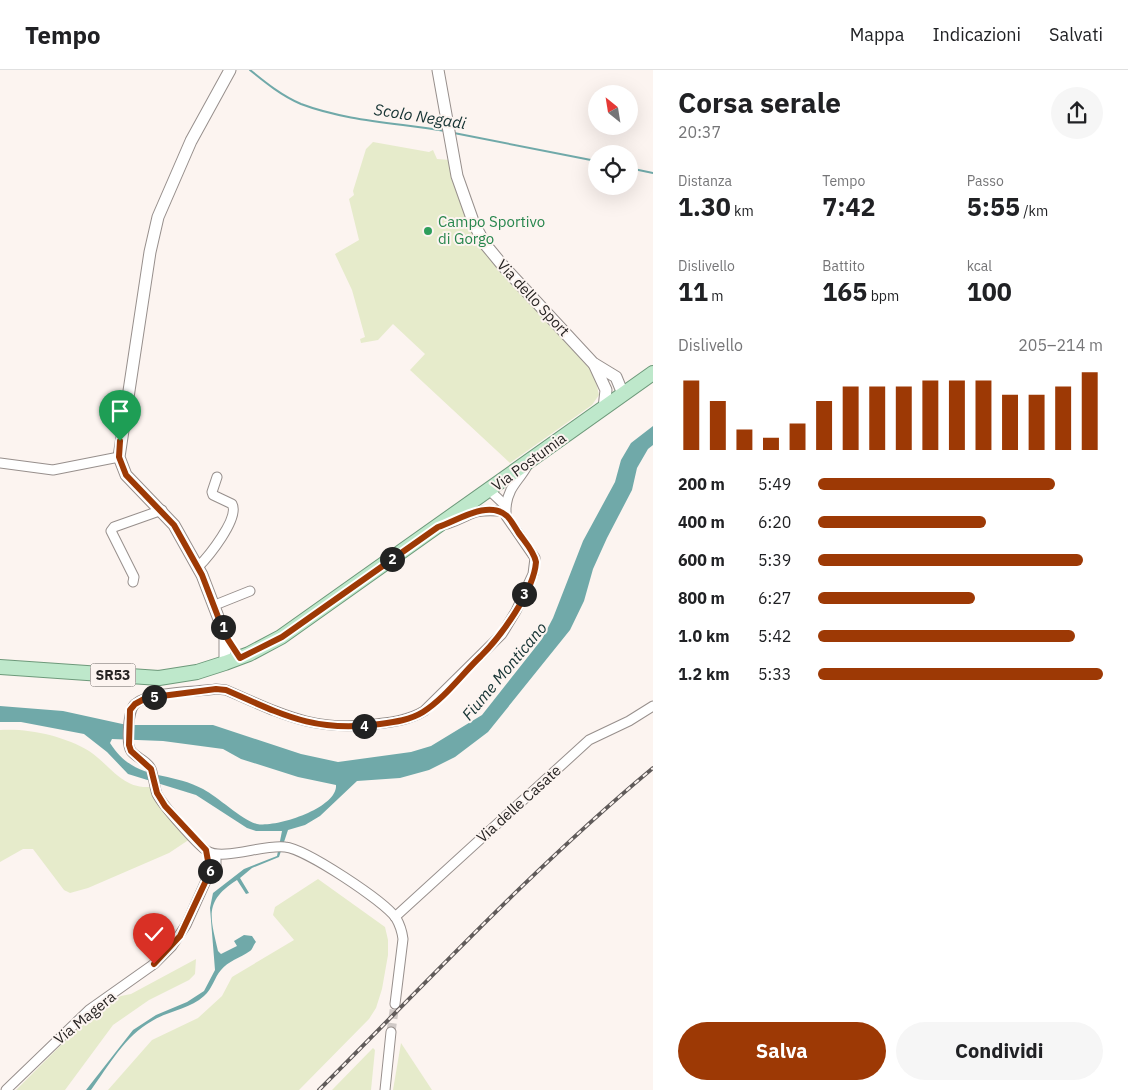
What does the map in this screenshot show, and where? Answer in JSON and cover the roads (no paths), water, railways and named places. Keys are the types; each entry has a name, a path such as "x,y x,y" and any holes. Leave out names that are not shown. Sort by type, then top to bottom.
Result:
{"main road":[{"name":"Via Postumia","path":"233,661 282,637 649,376"},
{"name":"SR53","path":"0,667 159,678 197,672 233,661"}],"street":[{"path":"230,70 191,142 158,217 150,252 119,457 126,475 162,510 174,525 198,568 215,606 233,661"},
{"name":"Via dello Sport","path":"438,70 450,127 457,176 466,204 485,244 593,363 616,377"},
{"path":"593,363 606,390 604,408"},
{"path":"616,377 629,380 649,376"},
{"path":"616,377 622,395"},
{"path":"602,379 622,395"},
{"path":"0,463 53,470 119,457"},
{"path":"504,511 513,482 521,476 529,461"},
{"path":"198,568 217,544 234,514 232,504 213,495 217,477"},
{"path":"230,853 213,869 206,850 165,806 157,793 151,769 131,751 129,745 130,713 135,704 146,698 216,689 226,690 295,720 320,726 353,727 416,716 431,706 502,634 524,595 536,567 535,558 489,490"},
{"path":"133,582 134,577 111,530 114,527 162,510"},
{"path":"438,527 458,520 472,512 483,510 504,511"},
{"path":"215,606 250,591"},
{"name":"Via delle Casate","path":"395,917 589,740 629,721 653,706"},
{"path":"206,850 216,854 282,846 308,854 378,902 395,917 401,929 403,939 395,1004"},
{"name":"Via Magera","path":"6,1090 83,1015 154,964 172,946 186,925 213,869 216,854"},
{"path":"385,1090 391,1032"}],"water":[{"path":"653,426 653,445 648,449 637,468 632,490 593,569 584,601 570,630 488,732 455,757 429,770 400,778 357,781 320,816 305,825 288,830 279,857 252,868 240,878 249,893 246,894 237,880 226,888 214,902 212,919 218,951 221,954 237,946 234,941 244,935 252,936 256,942 252,949 224,967 207,993 198,1000 142,1027 118,1052 91,1090 86,1090 133,1030 156,1015 187,1002 204,991 215,970 210,908 213,893 244,869 277,856 282,831 256,831 247,828 196,795 128,774 107,752 84,734 21,722 0,722 0,706 63,711 127,725 213,725 301,754 338,762 411,752 431,746 482,715 542,639 553,618 583,541 615,482 621,460 631,443","holes":["112,739 163,741 223,749 241,759 298,777 336,785 334,793 317,809 304,815 278,823 257,824 244,818 203,789 177,779 152,774 130,764 110,743"]}],"waterway":[{"name":"Scolo Negadi","path":"250,70 287,97 318,110 354,118 445,131"},
{"name":"Scolo Negadi","path":"454,133 588,159"},
{"name":"Scolo Negadi","path":"638,170 653,173"}],"tunnel":[{"path":"391,1032 395,1004"}],"railway":[{"path":"319,1090 524,885 653,768"}],"place":[{"name":"Campo Sportivo di Gorgo","path":"428,231"}],"water label":[{"name":"Fiume Monticano","path":"504,671"}]}
